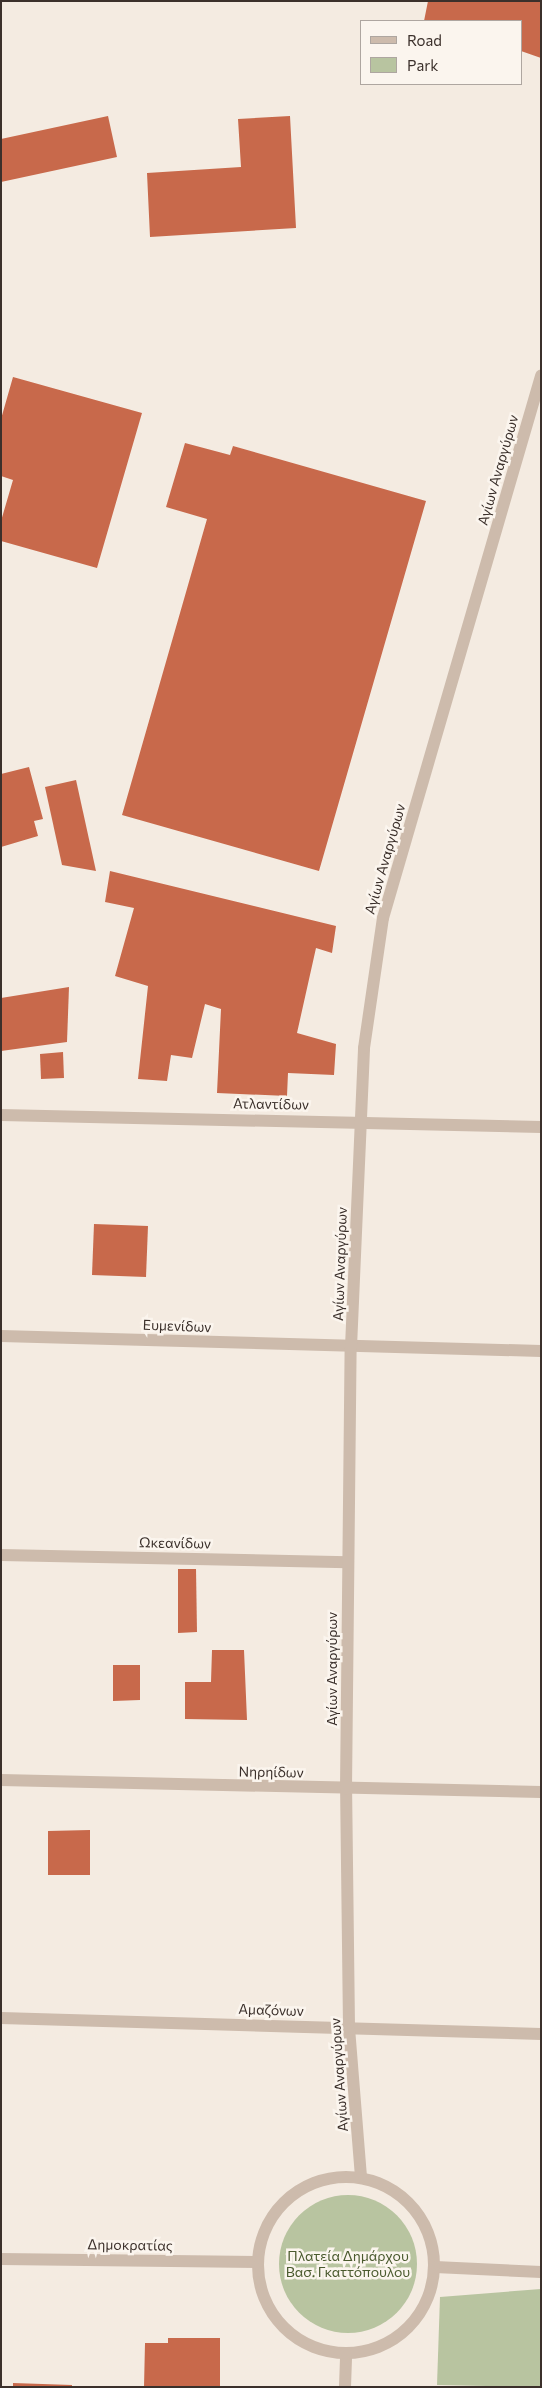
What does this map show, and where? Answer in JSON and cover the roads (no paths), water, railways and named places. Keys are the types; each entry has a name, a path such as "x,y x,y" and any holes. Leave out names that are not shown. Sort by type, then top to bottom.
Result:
{"street":[{"name":"Αγίων Αναργύρων","path":"361,2176 349,2027 346,1789 351,1347 364,1048 383,918 541,376"},
{"name":"Ατλαντίδων","path":"1,1115 361,1121 541,1127"},
{"name":"Ευμενίδων","path":"1,1336 541,1351"},
{"name":"Ωκεανίδων","path":"1,1555 348,1562"},
{"name":"Νηρηίδων","path":"1,1780 541,1792"},
{"name":"Αμαζόνων","path":"1,2018 541,2034"},
{"path":"361,2176 393,2189 414,2207 429,2232 435,2267 433,2288 421,2314 400,2336 374,2350 346,2354 316,2349 291,2335 271,2313 259,2286 258,2262 265,2229 281,2204 304,2186 323,2180 361,2176"},
{"name":"Δημοκρατίας","path":"1,2259 258,2262"},
{"path":"435,2267 541,2272"},
{"path":"345,2387 346,2354"}],"park label":[{"name":"Πλατεία Δημάρχου Βασ. Γκαττόπουλου","path":"348,2264"}]}
